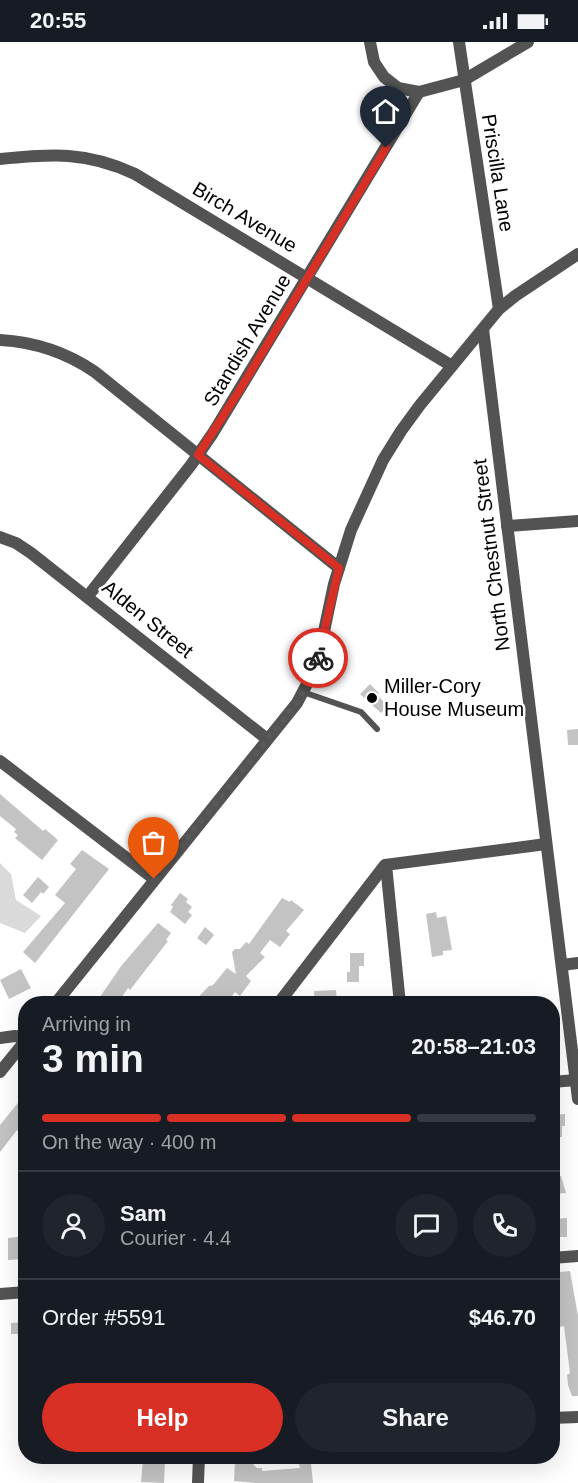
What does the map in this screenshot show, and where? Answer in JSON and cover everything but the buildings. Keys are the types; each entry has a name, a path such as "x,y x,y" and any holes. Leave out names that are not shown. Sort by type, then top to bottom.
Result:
{"street":[{"path":"370,42 374,62 384,77 398,88 419,92 464,80 528,42"},
{"name":"Priscilla Lane","path":"459,42 499,309"},
{"name":"Standish Avenue","path":"88,596 198,455 308,279 419,92"},
{"name":"Birch Avenue","path":"0,159 67,155 119,166 151,183 452,366"},
{"path":"65,996 154,879 297,703 319,655 339,568 351,530 383,460 401,431 499,309 578,254"},
{"name":"North Chestnut Street","path":"483,328 578,1099"},
{"path":"0,340 49,348 81,363 339,568"},
{"path":"507,526 578,521"},
{"name":"Alden Street","path":"0,537 16,543 31,553 88,596 267,739"},
{"path":"0,761 154,879"},
{"path":"284,996 386,864 546,844"},
{"path":"386,864 399,996"},
{"path":"562,965 578,963"},
{"path":"0,1038 18,1037"},
{"path":"0,1072 18,1049"},
{"path":"560,1081 576,1080"},
{"path":"560,1257 578,1256"},
{"path":"0,1294 18,1293"},
{"path":"560,1418 578,1417"},
{"path":"198,1483 199,1464"}],"lane":[{"path":"303,692 361,712 377,729"}],"shaded area":[{"path":"0,863 11,874 16,900 41,916 25,933 0,923"}],"way so far":[{"path":"154,879 297,703 318,658"}],"place":[{"name":"Miller-Cory House Museum","path":"372,698"}],"route":[{"path":"318,658 339,568 198,455 308,279 386,148"}]}
